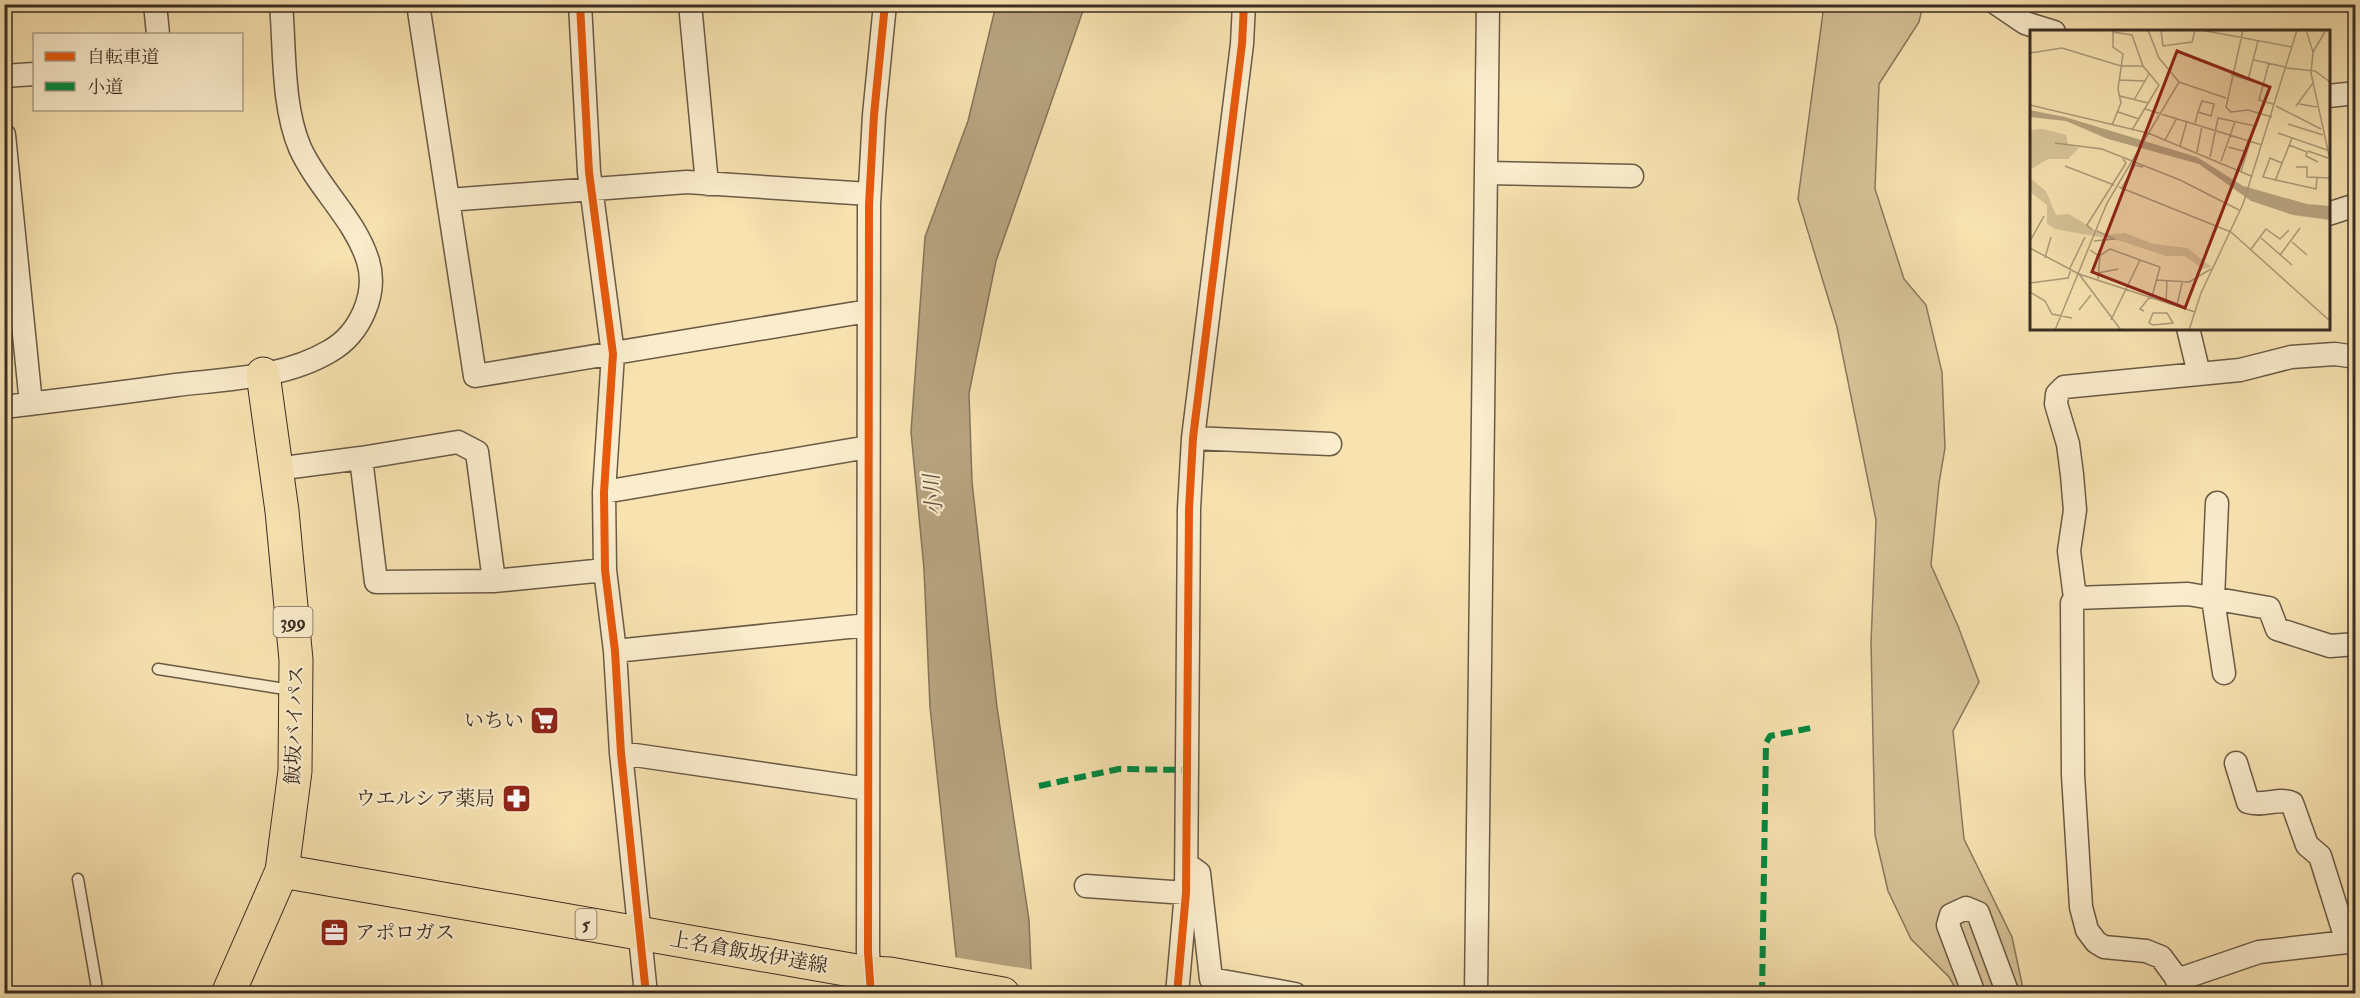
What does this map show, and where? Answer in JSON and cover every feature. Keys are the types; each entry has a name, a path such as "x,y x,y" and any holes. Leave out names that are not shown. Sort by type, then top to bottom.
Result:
{"main road":[{"name":"飯坂バイパス","path":"228,993 282,871 295,771 296,660 276,469 263,374"},
{"name":"上名倉飯坂伊達線","path":"282,871 640,933 876,980 1003,993"}],"street":[{"path":"155,4 158,33"},
{"path":"4,406 263,374 315,359 340,345 359,321 371,290 371,277 365,252 300,147 289,101 281,4"},
{"path":"418,4 475,376 868,311"},
{"path":"580,4 592,189 613,354 604,492 605,570 615,651 621,753 646,993"},
{"path":"690,4 707,184"},
{"path":"876,980 868,789 869,194 885,4"},
{"path":"1177,993 1186,893 1189,509 1193,438 1245,4"},
{"path":"1476,993 1488,4"},
{"path":"1997,4 2025,23 2048,30"},
{"path":"4,76 33,74"},
{"path":"2330,96 2355,93"},
{"path":"4,135 9,232 31,404"},
{"path":"1486,173 1632,176"},
{"path":"448,200 687,182 869,194"},
{"path":"2330,213 2355,205"},
{"path":"2188,330 2199,374"},
{"path":"2236,763 2248,802 2259,806 2287,801 2292,803 2307,845 2320,856 2351,942 2259,952 2180,987 2161,957 2146,951 2104,947 2096,942 2087,930 2081,907 2073,775 2071,608 2075,598 2069,551 2075,510 2068,444 2056,404 2057,394 2064,387 2075,384 2240,370 2291,357 2335,354 2355,357"},
{"path":"1193,438 1330,444"},
{"path":"276,469 458,442 477,452 494,581"},
{"path":"604,492 868,447"},
{"path":"361,458 376,582 494,581 605,570"},
{"path":"2217,503 2213,599 2224,673"},
{"path":"2075,598 2188,594 2242,601 2269,608 2277,629 2330,646 2355,644"},
{"path":"615,651 868,625"},
{"path":"621,753 868,789"},
{"path":"1186,864 1199,873 1211,979 1295,993"},
{"path":"1086,886 1186,893"},
{"path":"1974,993 1948,925 1951,915 1966,908 1978,913 2008,993"}],"lane":[{"path":"158,669 296,690"},
{"path":"78,879 100,992"}],"shaded area":[{"path":"1824,5 1923,5 1919,22 1879,84 1875,189 1904,279 1926,305 1942,372 1945,448 1931,565 1958,626 1979,682 1953,731 1964,839 2012,937 2024,993 1958,993 1949,977 1911,939 1888,891 1875,835 1871,643 1876,520 1837,327 1798,199"}],"water":[{"name":"小川","path":"996,5 1085,5 996,261 969,393 972,482 997,707 1029,920 1032,993 960,993 930,707 924,569 911,432 925,237 968,121"}],"pier":[{"path":"953,957 1034,970 1035,994 957,994"}],"marked path":[{"path":"1762,994 1766,743 1770,736 1811,728"},
{"path":"1039,786 1119,769 1188,770"}],"cycle path":[{"path":"580,4 589,172 613,354 604,492 605,570 615,651 621,753 646,994"},
{"path":"871,994 868,952 869,205 874,115 885,4"},
{"path":"1177,994 1186,893 1189,509 1193,438 1242,44 1244,4"}],"place":[{"name":"いちい","path":"545,720"},
{"name":"ウエルシア薬局","path":"516,798"},
{"name":"アポロガス","path":"334,932"}]}
